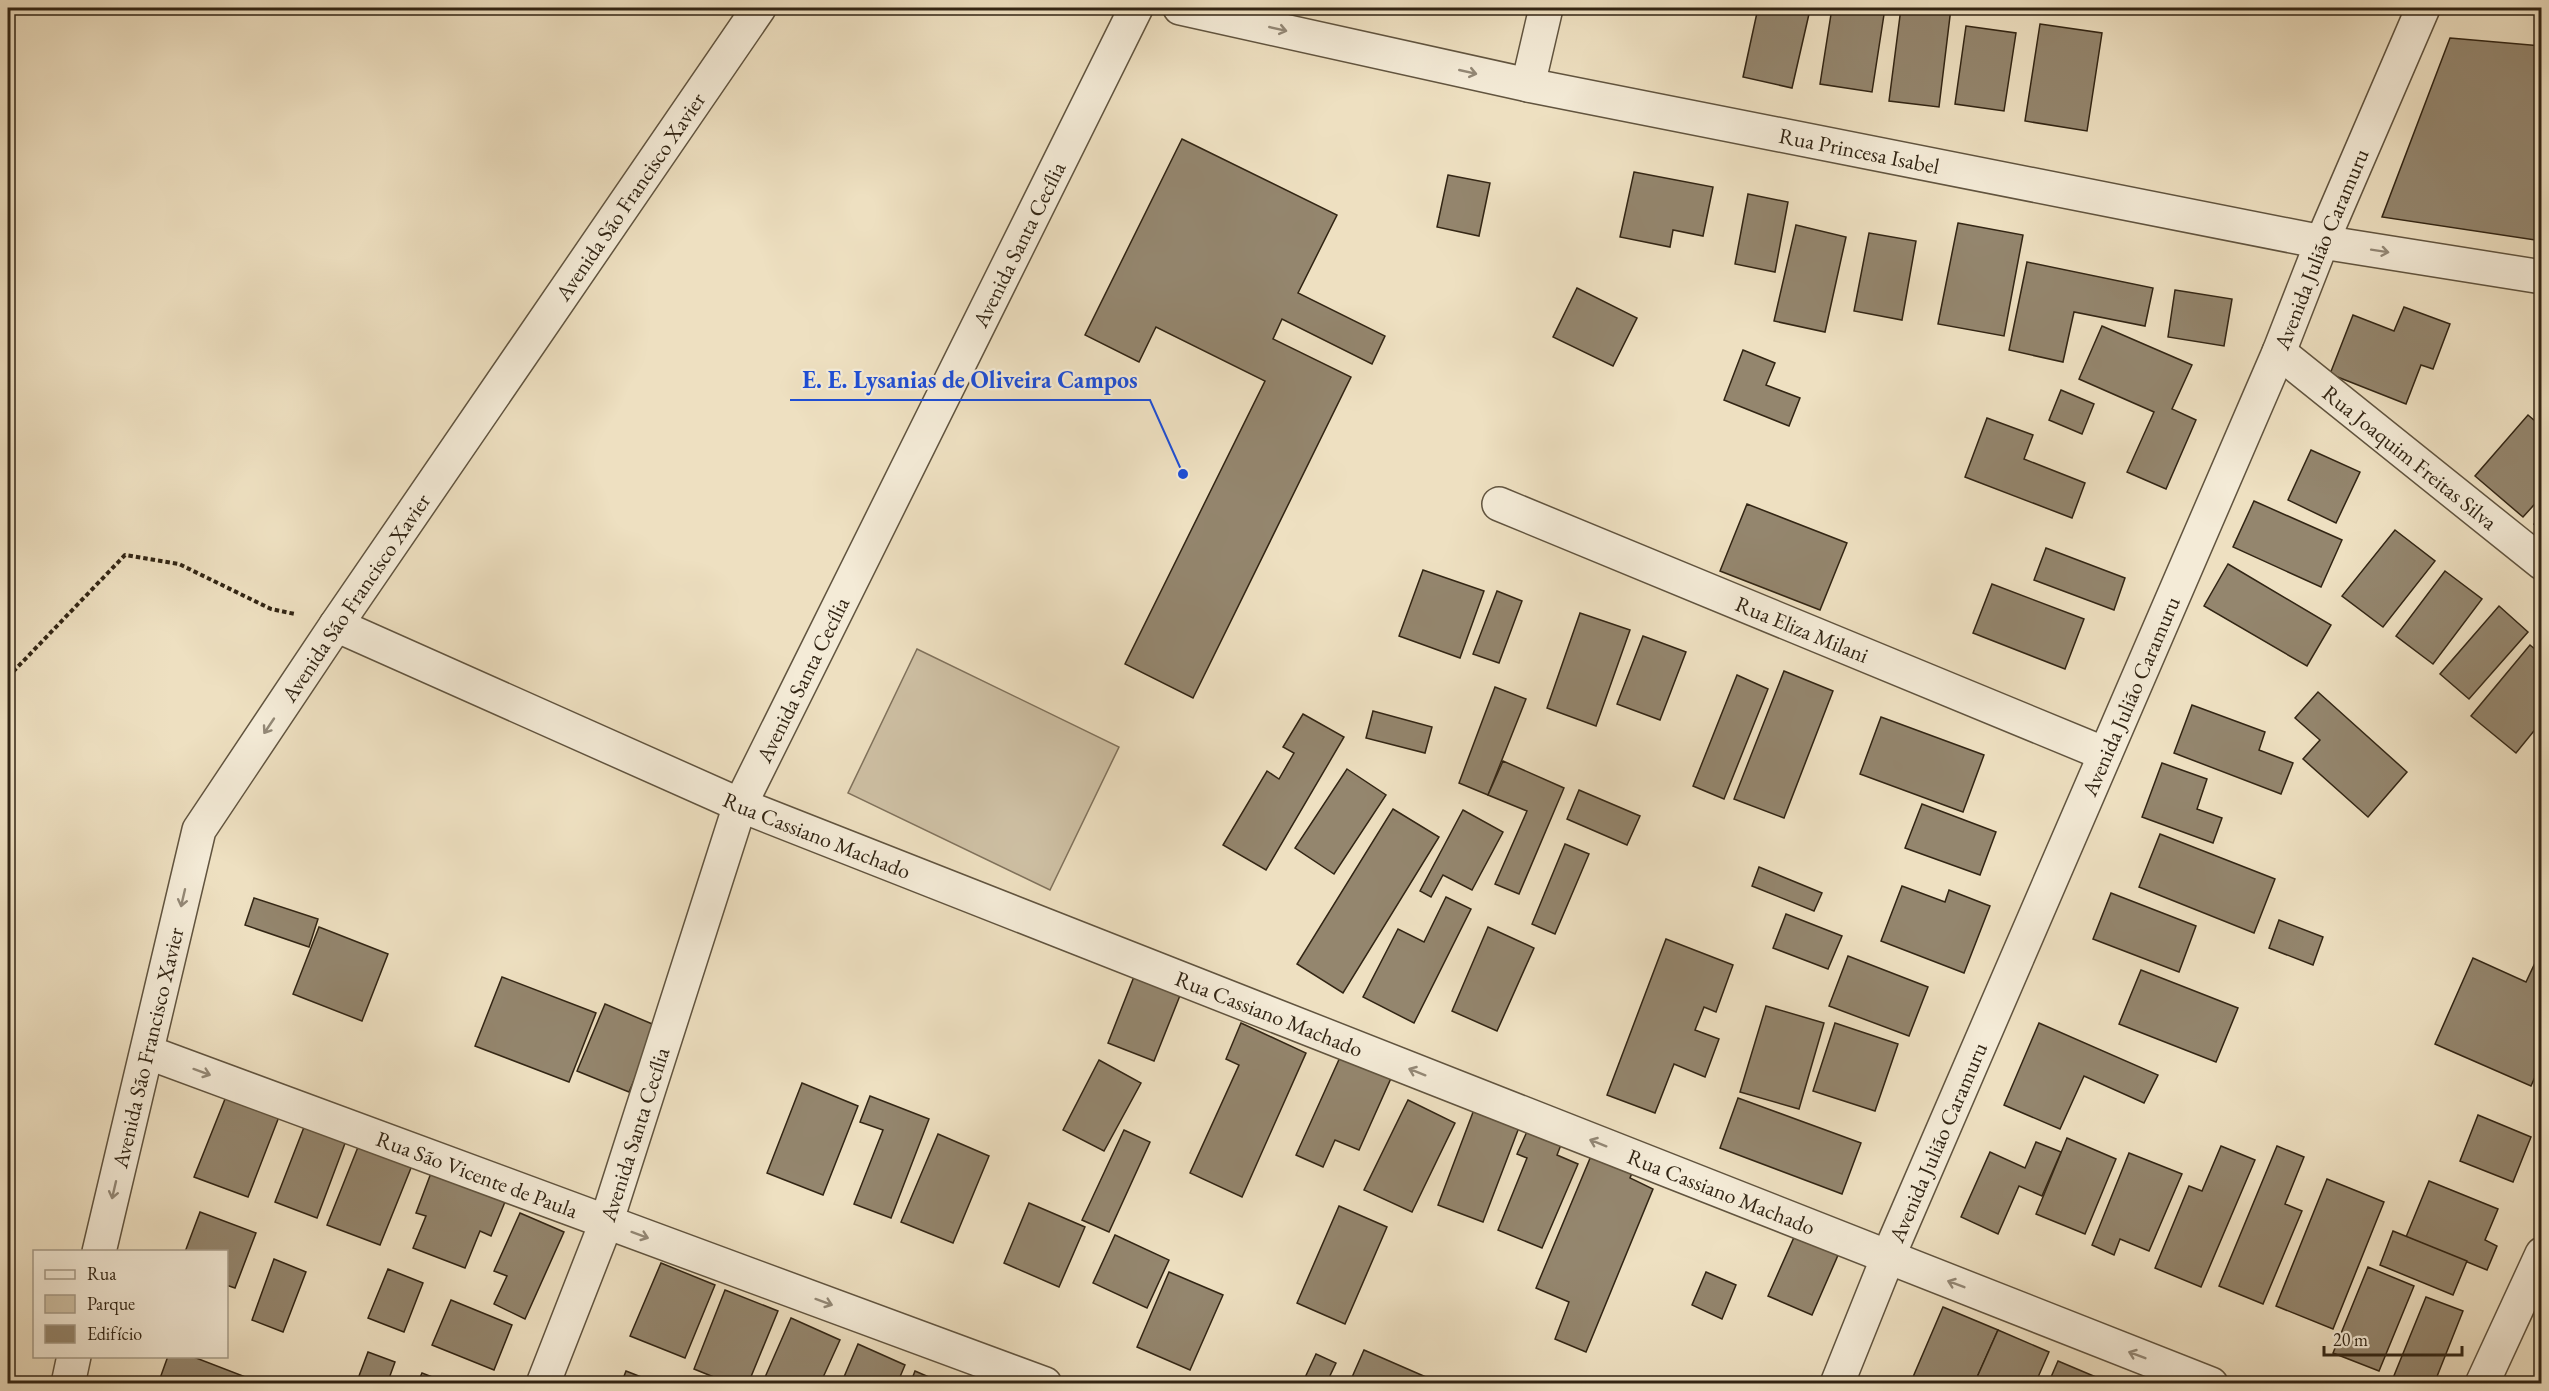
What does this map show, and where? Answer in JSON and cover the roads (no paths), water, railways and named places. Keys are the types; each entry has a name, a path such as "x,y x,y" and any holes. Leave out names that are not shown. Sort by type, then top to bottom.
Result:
{"street":[{"name":"Avenida São Francisco Xavier","path":"99,1250 199,830 336,625 759,8"},
{"name":"Avenida Santa Cecília","path":"543,1383 606,1223 740,805 1136,8"},
{"name":"Rua Princesa Isabel","path":"1180,8 1528,85 2322,242 2541,277"},
{"path":"1528,85 1546,8"},
{"name":"Avenida Julião Caramuru","path":"1837,1383 1888,1257 2279,352 2322,242 2423,8"},
{"name":"Rua Joaquim Freitas Silva","path":"2279,352 2541,563"},
{"name":"Rua Eliza Milani","path":"1499,504 2105,754"},
{"name":"Rua Cassiano Machado","path":"336,625 740,805 2211,1383"},
{"name":"Rua São Vicente de Paula","path":"147,1052 1045,1383"},
{"path":"2482,1383 2541,1254"},
{"path":"68,1383 74,1358"}],"place":[{"name":"E. E. Lysanias de Oliveira Campos","path":"1183,474"}]}
